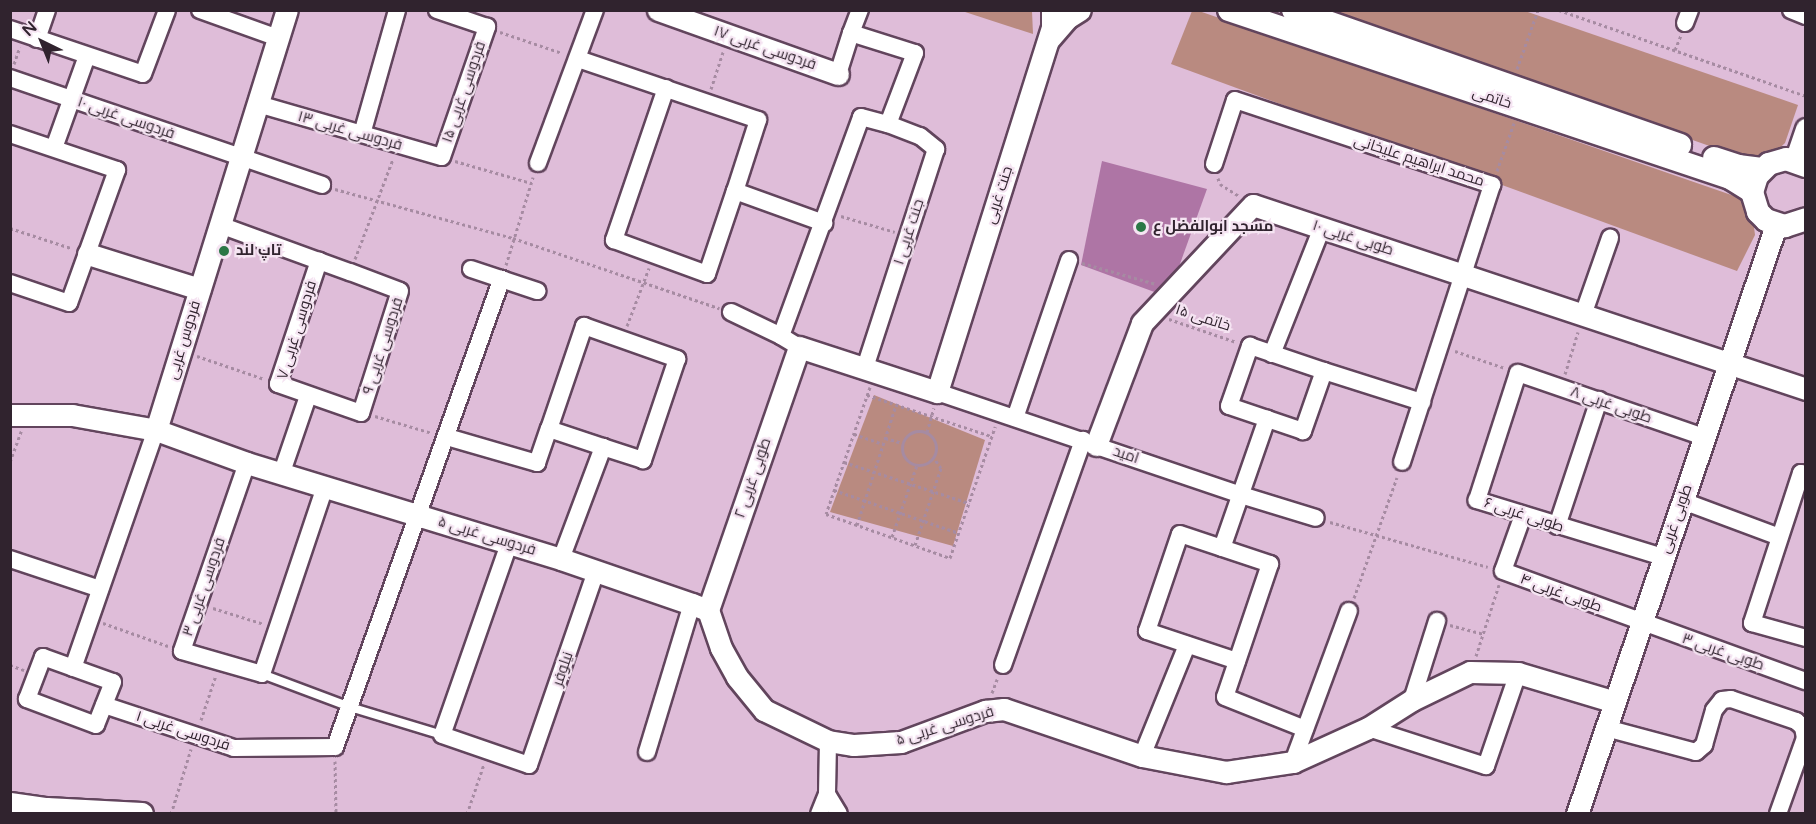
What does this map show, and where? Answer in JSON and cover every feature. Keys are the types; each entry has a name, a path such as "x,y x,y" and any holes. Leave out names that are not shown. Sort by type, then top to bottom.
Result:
{"main road":[{"name":"خاتمی","path":"1229,10 1730,178 1752,192"},
{"name":"خاتمی","path":"1293,10 1738,166 1762,169"},
{"path":"1800,163 1777,160 1762,169 1753,183 1752,192 1758,212 1776,225 1795,224 1806,219"},
{"path":"10,804 46,811 142,813"}],"street":[{"path":"47,10 24,34 143,74 167,10"},
{"path":"200,10 278,38"},
{"name":"فردوس غربی","path":"73,668 156,430 287,10"},
{"path":"362,134 397,10"},
{"name":"فردوسی غربی ۱۵","path":"437,10 487,27 442,158"},
{"path":"538,164 595,10"},
{"name":"فردوسی غربی ۱۷","path":"658,10 838,74"},
{"path":"838,74 860,10"},
{"path":"1048,40 1052,28 1052,10"},
{"name":"جنت غربی","path":"937,392 1048,40 1067,18 1080,10"},
{"path":"1791,10 1806,16"},
{"path":"790,341 826,217 861,117 888,124 915,53 851,33"},
{"path":"54,148 87,56"},
{"path":"578,59 666,88 758,120 707,274 614,240 666,88"},
{"name":"فردوسی غربی ۱۰","path":"10,78 322,185"},
{"name":"محمد ابراهیم علیخانی","path":"1214,164 1235,100 1492,185 1402,462"},
{"name":"فردوسی غربی ۱۳","path":"258,104 442,158"},
{"name":"جنت غربی ۱","path":"870,369 908,236 936,149 920,136 888,124"},
{"path":"1800,163 1806,129"},
{"path":"10,134 117,170 69,303 10,283"},
{"path":"735,191 826,217"},
{"path":"1003,665 1089,442 1142,323 1254,205"},
{"name":"طوبی غربی ۱۰","path":"1254,205 1806,389"},
{"name":"فردوسی غربی ۹","path":"220,225 400,291 362,412"},
{"name":"طوبی غربی","path":"1577,813 1776,225"},
{"path":"1272,354 1322,228"},
{"path":"1583,315 1610,237"},
{"path":"88,254 200,289"},
{"path":"1008,415 1069,260"},
{"name":"فردوسی غربی ۷","path":"319,261 278,384 308,396 362,412"},
{"path":"471,269 537,291"},
{"path":"335,747 420,515 502,279"},
{"path":"731,312 790,341 937,392"},
{"path":"447,437 537,463 584,326 677,359 643,460 549,429"},
{"name":"طوبی غربی ۲","path":"700,607 790,341"},
{"path":"1324,371 1303,431 1229,406 1250,346 1422,402"},
{"name":"طوبی غربی ۸","path":"1518,373 1704,437"},
{"name":"طوبی غربی ۶","path":"1518,373 1477,500 1663,558"},
{"name":"امید","path":"937,392 1241,495 1316,518"},
{"path":"282,472 308,396"},
{"path":"1557,526 1599,400"},
{"name":"فردوسی غربی ۵","path":"19,415 72,415 156,430 246,463 282,472 561,559 700,607 737,677 764,710 828,741 854,745 901,742 985,711 1004,709 1142,756 1226,772 1293,762 1368,728 1412,700 1470,672 1518,673 1615,702"},
{"path":"1222,548 1267,419"},
{"path":"561,559 603,447"},
{"name":"فردوسی غربی ۳","path":"246,463 182,651 262,674"},
{"path":"1806,474 1801,473 1752,622 1806,638"},
{"path":"262,674 325,487"},
{"path":"1683,501 1780,537"},
{"name":"طوبی غربی ۴","path":"1523,515 1503,571 1641,623"},
{"path":"1236,662 1147,631 1180,534 1270,564 1225,697 1305,729"},
{"path":"489,751 442,735 509,544"},
{"path":"10,559 100,589"},
{"name":"نیلوفر","path":"489,751 529,765 596,572"},
{"path":"647,752 700,607"},
{"path":"1293,762 1350,611"},
{"path":"1412,700 1437,621"},
{"name":"طوبی غربی ۳","path":"1641,623 1806,681"},
{"path":"1142,756 1187,645"},
{"path":"43,657 113,682 104,705 96,725 27,699 43,657"},
{"path":"1368,728 1486,766 1518,673"},
{"path":"1606,728 1696,752 1704,745 1714,710 1722,700 1731,699 1763,708 1796,721 1803,727 1804,738 1778,813"},
{"name":"فردوسی غربی ۱","path":"104,705 234,748 335,747"},
{"path":"819,813 827,794 828,741"},
{"path":"827,794 839,813"}],"lane":[{"path":"262,674 350,707 442,735"}],"path":[{"path":"1511,85 1538,10"},
{"path":"1559,10 1806,96"},
{"name":"فردوسی غربی ۱۵","path":"487,27 578,59"},
{"path":"10,72 24,34"},
{"path":"707,102 728,35"},
{"path":"1492,185 1519,107"},
{"path":"350,272 398,145"},
{"path":"442,158 531,183"},
{"path":"502,279 538,164"},
{"path":"1214,164 1220,184 1254,205"},
{"path":"322,185 513,238 731,312"},
{"path":"826,217 908,236"},
{"path":"10,228 88,254"},
{"path":"622,339 654,255"},
{"path":"1069,260 1173,289"},
{"name":"خاتمی ۱۵","path":"1150,313 1250,346"},
{"path":"1561,387 1583,315"},
{"path":"1440,346 1518,373"},
{"path":"181,350 278,384"},
{"path":"870,369 867,395 826,514 950,558 991,437 1008,415"},
{"path":"927,432 937,392"},
{"path":"867,395 991,437"},
{"path":"857,525 896,405"},
{"path":"362,412 447,437"},
{"path":"10,462 19,415"},
{"path":"917,431 927,432 934,439 937,448 934,457 927,464 917,465 908,461 903,453 903,443 908,435 917,431"},
{"path":"854,434 883,444"},
{"path":"885,438 903,443"},
{"path":"915,545 941,468 934,457"},
{"path":"844,462 969,503"},
{"path":"1350,611 1402,462"},
{"path":"892,537 917,465"},
{"path":"834,490 924,519 959,533"},
{"path":"1316,518 1503,571 1483,634 1437,621"},
{"path":"198,603 277,628"},
{"path":"90,619 182,651"},
{"path":"985,711 1003,665"},
{"path":"335,747 336,813"},
{"path":"467,813 489,751"}],"shaded area":[{"path":"962,11 1032,11 1033,34"},
{"path":"1192,11 1199,11 1743,199 1752,211 1755,235 1737,271 1171,64"},
{"path":"1329,11 1525,11 1798,105 1785,143 1773,154 1749,160"},
{"path":"874,395 985,440 953,546 830,512"}],"building":[{"name":"مسجد ابوالفضل ع","path":"1102,161 1207,189 1168,297 1081,265"}],"place":[{"name":"مسجد ابوالفضل ع","path":"1141,227"},
{"name":"تاپ لند","path":"224,251"}]}
